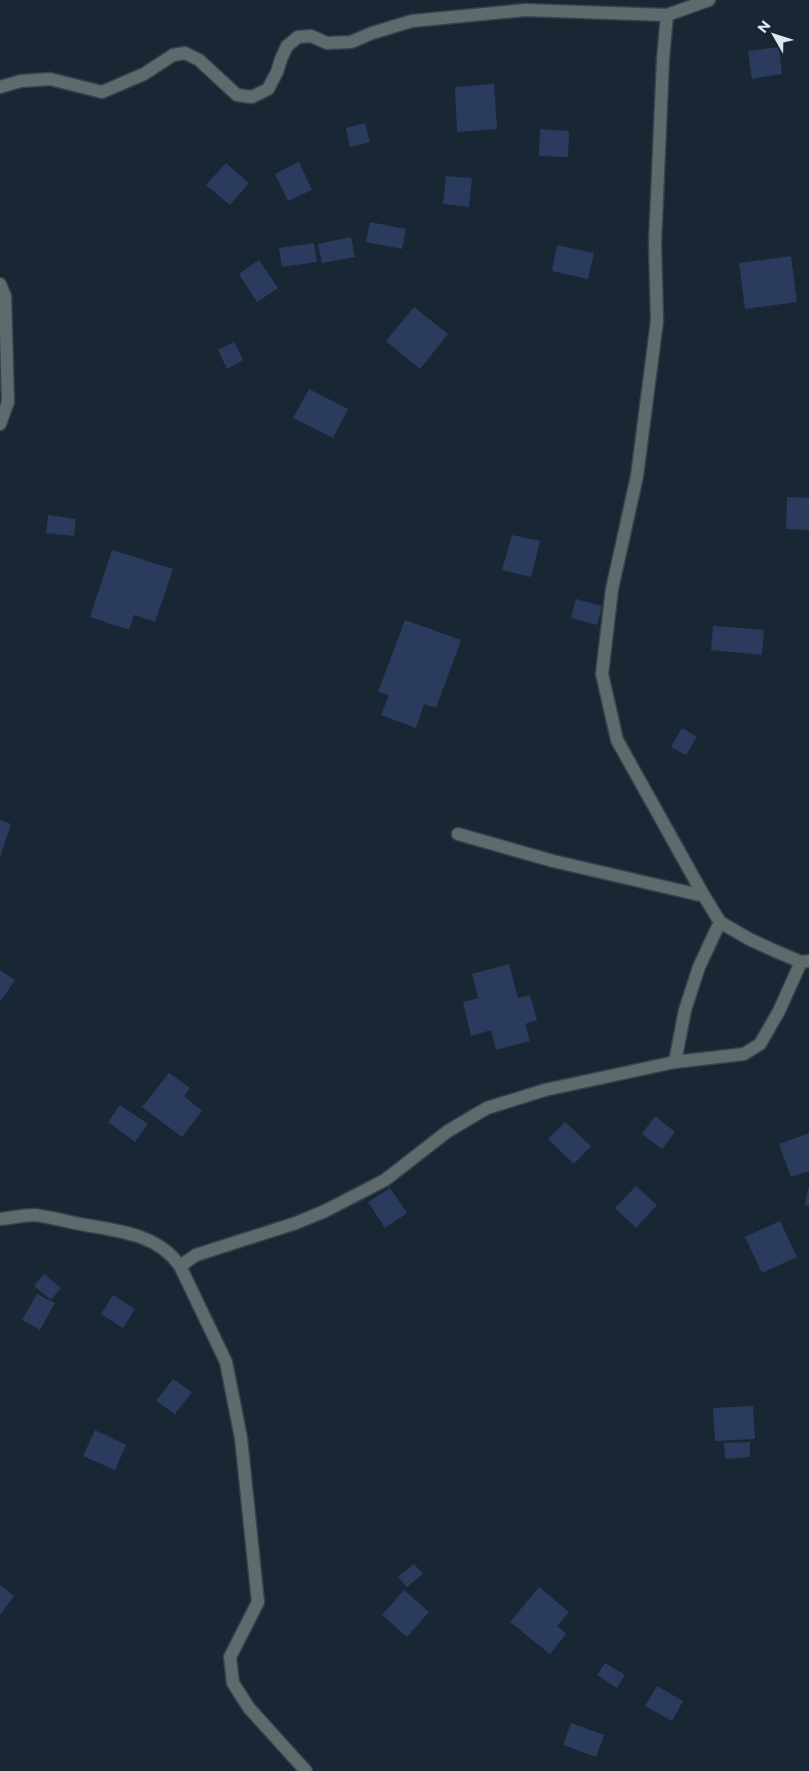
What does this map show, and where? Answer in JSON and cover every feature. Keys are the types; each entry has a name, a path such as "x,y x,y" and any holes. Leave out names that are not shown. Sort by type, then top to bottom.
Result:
{"street":[{"path":"0,87 21,82 50,79 102,92 144,74 173,55 185,53 199,60 237,95 252,97 268,89 287,46 298,38 311,36 327,43 351,42 372,33 412,21 525,10 667,15 709,0"},
{"path":"180,1266 196,1256 296,1223 325,1211 385,1180 448,1132 487,1108 545,1090 675,1062 744,1054 760,1044 805,961 749,939 720,922 617,740 602,674 612,589 637,476 657,321 655,243 663,59 667,15"},
{"path":"0,284 6,296 8,402 0,424"},
{"path":"458,834 553,861 704,896"},
{"path":"675,1062 687,1002 699,967 720,922"},
{"path":"0,1219 34,1215 126,1232 145,1238 165,1248 180,1266 226,1362 241,1438 258,1602 230,1657 233,1683 249,1708 306,1771"}],"building":[{"path":"779,47 782,74 752,79 748,51"},
{"path":"494,84 497,129 457,132 455,87"},
{"path":"365,123 370,142 350,147 346,128"},
{"path":"540,129 569,131 568,157 539,156"},
{"path":"299,162 312,190 288,201 275,174"},
{"path":"226,163 249,183 230,205 206,185"},
{"path":"446,176 472,178 469,207 443,204"},
{"path":"370,222 406,229 402,249 366,242"},
{"path":"351,237 355,257 322,263 318,244"},
{"path":"314,243 317,262 282,267 279,248"},
{"path":"557,245 594,253 588,279 552,271"},
{"path":"791,256 797,302 745,309 739,263"},
{"path":"259,260 278,288 257,302 239,274"},
{"path":"414,307 448,334 420,369 386,341"},
{"path":"234,342 243,360 227,369 218,350"},
{"path":"309,389 348,409 333,438 293,418"},
{"path":"787,497 809,498 809,530 786,529"},
{"path":"48,515 76,519 74,536 46,533"},
{"path":"512,535 540,541 531,577 502,570"},
{"path":"112,550 173,569 155,622 134,615 129,630 90,617"},
{"path":"576,599 602,606 597,625 571,618"},
{"path":"405,620 461,640 436,708 424,704 416,728 381,715 389,695 378,692"},
{"path":"713,626 764,630 762,655 711,650"},
{"path":"682,728 697,737 686,755 671,747"},
{"path":"0,820 11,824 0,857"},
{"path":"509,964 518,998 530,995 537,1020 525,1024 530,1041 496,1050 491,1030 471,1036 463,1002 478,998 472,974"},
{"path":"0,970 15,980 0,1002"},
{"path":"169,1073 190,1088 184,1096 202,1111 182,1137 142,1107"},
{"path":"120,1105 148,1124 135,1142 108,1122"},
{"path":"655,1116 675,1132 662,1149 642,1134"},
{"path":"565,1122 591,1146 574,1164 548,1139"},
{"path":"809,1133 809,1171 791,1177 779,1144"},
{"path":"636,1186 657,1205 636,1228 615,1208"},
{"path":"390,1188 407,1213 385,1228 368,1202"},
{"path":"809,1189 809,1206 805,1205"},
{"path":"780,1221 797,1257 762,1273 745,1237"},
{"path":"44,1274 61,1288 51,1300 34,1286"},
{"path":"37,1294 55,1303 40,1330 22,1320"},
{"path":"113,1295 135,1309 123,1328 101,1314"},
{"path":"173,1379 192,1392 175,1414 156,1401"},
{"path":"753,1406 755,1439 715,1441 713,1408"},
{"path":"95,1430 126,1445 115,1470 83,1456"},
{"path":"750,1442 750,1457 725,1459 724,1443"},
{"path":"414,1564 423,1574 407,1587 398,1577"},
{"path":"0,1585 14,1596 0,1615"},
{"path":"539,1587 569,1612 557,1626 566,1634 550,1654 510,1622"},
{"path":"404,1590 429,1612 407,1637 382,1615"},
{"path":"605,1663 625,1675 617,1688 597,1675"},
{"path":"657,1686 683,1701 672,1721 645,1706"},
{"path":"571,1723 604,1735 596,1757 563,1745"}]}
